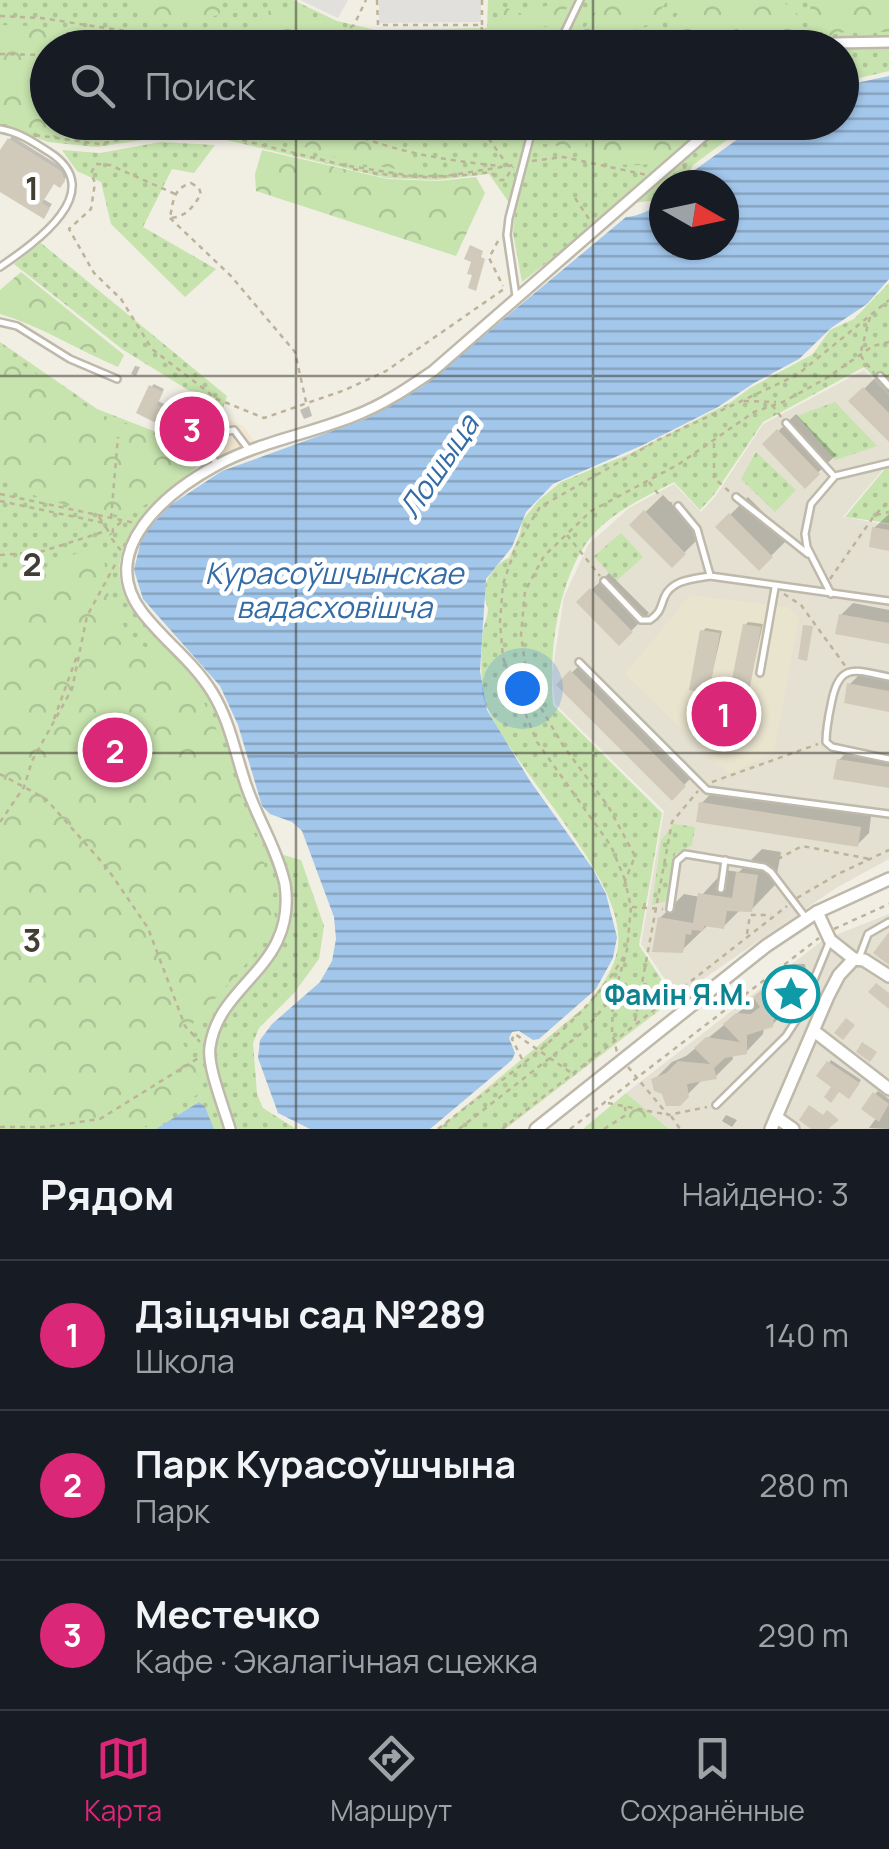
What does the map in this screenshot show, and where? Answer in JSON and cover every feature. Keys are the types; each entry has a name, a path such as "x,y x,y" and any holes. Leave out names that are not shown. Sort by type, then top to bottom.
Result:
{"street":[{"path":"859,43 889,42"},
{"path":"667,170 699,140"},
{"path":"230,1129 209,1051 221,1015 281,935 287,899 285,884 246,786 230,728 196,667 136,603 127,573 127,555 143,524 179,490 217,464 355,416 434,371 649,186"},
{"path":"536,1129 766,946 811,915 889,879"},
{"path":"811,915 856,958 889,976"},
{"path":"793,1129 774,1123 839,975 856,958"},
{"path":"814,1031 889,1089"}],"lane":[{"path":"566,30 580,0"},
{"path":"0,130 23,136 64,162 73,182 61,215 49,230 0,267"},
{"path":"516,299 508,236 518,164 527,140"},
{"path":"0,322 16,326 70,359 118,379"},
{"path":"880,376 889,386"},
{"path":"786,423 835,476"},
{"path":"217,464 209,453 212,442 222,432 234,430 249,450"},
{"path":"831,594 810,556 806,534 811,504 835,476 889,462"},
{"path":"736,497 810,556"},
{"path":"678,506 697,530 710,576"},
{"path":"604,581 641,620 650,620 660,612 666,592 682,580 710,576 889,601"},
{"path":"760,672 775,588"},
{"path":"579,662 702,786 718,792 889,814"},
{"path":"889,677 850,672 836,679 826,742 832,747 889,759"},
{"path":"670,909 677,861 685,854 764,867 793,901 811,915"},
{"path":"722,888 726,860"},
{"path":"856,958 868,934 889,922"},
{"path":"716,1105 786,1036 799,1016 829,936"},
{"path":"799,1016 814,1031"}],"path":[{"path":"346,30 354,25 366,0"},
{"path":"377,0 378,26 480,25 484,24 482,0"},
{"path":"0,16 119,30"},
{"path":"480,25 481,30"},
{"path":"0,54 30,55"},
{"path":"58,140 99,144 119,140"},
{"path":"242,140 391,177 425,179 490,172 506,180 518,164"},
{"path":"363,140 413,154 508,166"},
{"path":"490,140 508,166"},
{"path":"344,165 426,176 563,158 649,174"},
{"path":"174,194 110,165 96,164 91,173 95,184 92,209 69,229 94,273 120,299 152,349 217,398 264,418 346,390 386,371 510,288"},
{"path":"191,183 200,188 201,194 188,212 170,218 174,194 181,186 191,183"},
{"path":"575,198 597,232"},
{"path":"170,218 230,276 296,352 306,403"},
{"path":"504,289 489,258 496,240 505,240"},
{"path":"680,1129 622,1060 612,1040 614,995 627,950 631,907 625,881 610,846 537,742 512,688 502,658 503,584 516,546 540,508 658,440 797,375 889,300"},
{"path":"860,355 870,317"},
{"path":"625,881 635,856 608,806 535,698 527,677 522,635 525,592 544,556 590,511 648,481 754,412 782,402 873,346 889,342"},
{"path":"860,355 872,371"},
{"path":"742,401 782,402"},
{"path":"772,406 786,423"},
{"path":"111,520 118,436"},
{"path":"714,441 714,478 736,497"},
{"path":"648,481 663,500"},
{"path":"0,494 143,524"},
{"path":"826,584 889,500"},
{"path":"0,501 104,523"},
{"path":"874,516 889,512"},
{"path":"0,822 24,787 32,761 72,689 87,616 117,561 127,555 98,516"},
{"path":"112,538 121,522"},
{"path":"0,555 40,552 109,530"},
{"path":"567,534 604,581"},
{"path":"775,588 801,605 850,672"},
{"path":"635,1022 672,822 702,786 826,742"},
{"path":"0,774 46,799 107,868 148,928 185,1026 209,1051 100,1119 45,1128 0,1127"},
{"path":"764,867 802,846 870,859"},
{"path":"502,1129 793,901 889,850"},
{"path":"570,1129 860,914 889,904"},
{"path":"631,907 670,909"},
{"path":"747,935 750,915 773,916"},
{"path":"438,1129 586,1006 611,978 627,950"},
{"path":"460,1129 583,1032 614,995"},
{"path":"523,1060 513,1040 515,1034 572,1073"},
{"path":"606,1102 668,1114 716,1105"},
{"path":"607,1128 626,1115 624,1106"}],"shaded area":[{"path":"300,0 348,0 338,18"},
{"path":"379,0 481,0 481,22 379,23"},
{"path":"864,370 889,395 889,462 843,517 889,525 889,859 836,888 677,997 641,944 664,811 555,704 552,674 564,597 588,545 629,508 674,484 701,512 763,424"},
{"path":"181,400 243,426 256,444 202,464 203,448 168,434"},
{"path":"690,595 788,607 799,618 774,753 729,774 625,674"},
{"path":"889,914 889,1129 670,1129 626,1093 823,940"}],"green space":[{"path":"0,0 293,0 337,21 376,30 30,30 30,136 0,125"},
{"path":"136,0 198,0 223,5 219,15 171,24 141,22"},
{"path":"488,0 889,0 889,71 859,78 859,30 376,30 487,28"},
{"path":"569,0 555,25 517,30 502,30 497,4 522,14"},
{"path":"606,0 667,0 654,22 634,30 583,30"},
{"path":"684,0 782,0 797,15 797,30 673,30 669,26"},
{"path":"811,0 889,0 889,32 809,30"},
{"path":"274,4 329,24 326,30 255,30"},
{"path":"0,25 59,30 30,30 30,130 0,123"},
{"path":"42,140 142,140 97,147 48,142"},
{"path":"227,140 727,140 690,170 649,170 649,201 620,205 522,282 513,233 515,211 489,174 437,180 387,178"},
{"path":"284,140 393,140 419,172 354,163"},
{"path":"542,140 586,140 585,151 541,143"},
{"path":"684,140 663,160 632,165 590,159 596,142"},
{"path":"161,142 215,145 194,173 172,169 143,227 216,269 185,297 111,224 101,182 77,171 62,150 100,153"},
{"path":"262,150 388,179 438,181 476,177 485,193 456,256 256,191 255,174"},
{"path":"41,243 227,396 222,411 122,349 14,264"},
{"path":"21,272 124,355 118,367 0,314 0,290"},
{"path":"889,283 889,393 864,367 763,422 700,510 674,482 625,508 593,534 567,582 554,644 553,705 662,813 639,945 674,999 505,1129 438,1129 587,1005 609,973 617,952 617,925 607,894 487,707 481,659 488,578 509,558 522,521 561,482 629,454 731,402 813,354 830,330 854,319"},
{"path":"0,342 97,409 200,449 199,465 143,517 130,536 121,556 120,578 127,601 145,625 204,689 222,726 242,792 266,850 301,860 324,926 319,959 294,993 259,1028 253,1043 257,1094 263,1108 296,1129 0,1129"},
{"path":"0,350 94,412 195,450 186,469 166,489 123,516 59,503 12,485 0,477"},
{"path":"835,402 877,446 835,460 797,416"},
{"path":"756,452 796,490 775,512 741,479"},
{"path":"889,464 889,523 845,517"},
{"path":"621,533 643,557 616,581 594,556"},
{"path":"102,541 108,593 130,639 170,660 203,701 220,737 263,859 275,917 259,949 180,1038 196,1067 200,1093 141,1129 0,1129 0,570 42,570"},
{"path":"674,824 695,827 692,845 675,854 667,901 652,905 661,840"},
{"path":"626,1093 667,1127 670,1129 583,1129"}],"water":[{"name":"Курасоўшчынскае вадасховішча","path":"889,76 889,279 867,304 831,328 799,359 718,407 553,484 526,512 512,547 486,579 480,671 487,710 606,894 617,937 613,958 596,989 539,1039 512,1032 512,1060 430,1129 310,1129 278,1113 258,1058 260,1040 272,1024 320,982 332,961 334,917 302,831 262,806 238,725 220,686 143,599 134,570 142,536 169,506 222,471 368,418 422,387 626,217 649,211 649,260 739,260 739,170 695,170 736,140 859,140 859,82"},
{"path":"199,1102 214,1129 156,1129"}],"building":[{"path":"8,138 61,171 65,181 60,188 54,184 42,203 50,208 44,219 0,192 0,150"},
{"path":"470,245 483,251 481,257 485,259 476,291 468,288 471,262 464,259"},
{"path":"149,385 163,392 157,405 163,407 156,423 136,413"},
{"path":"863,387 889,413 889,442 848,401"},
{"path":"181,400 211,412 199,442 169,430"},
{"path":"777,429 820,474 805,489 762,444"},
{"path":"644,510 686,554 672,568 629,525"},
{"path":"729,513 773,557 759,571 715,527"},
{"path":"872,527 889,530 889,551 869,547"},
{"path":"590,588 633,632 619,646 576,602"},
{"path":"839,614 889,623 889,644 835,634"},
{"path":"743,624 761,627 750,687 731,684"},
{"path":"803,625 813,626 807,661 798,659"},
{"path":"700,630 720,633 709,694 689,690"},
{"path":"570,670 686,786 672,801 556,685"},
{"path":"847,683 889,691 889,712 844,703"},
{"path":"837,759 889,767 889,788 833,779"},
{"path":"699,802 861,827 858,847 696,822"},
{"path":"736,872 758,875 752,912 727,911 724,929 704,926 703,931 692,930 691,935 686,934 683,953 652,952 658,917 693,923 698,893 732,898"},
{"path":"889,932 889,965 873,953"},
{"path":"787,980 792,988 791,997 775,1010 773,1027 747,1035 747,1054 725,1058 714,1068 717,1079 687,1084 689,1097 680,1106 666,1106 662,1094 654,1091 651,1079 666,1073 678,1061 710,1064 694,1048 706,1037 740,1042 723,1024 736,1013 751,1014 760,1007 753,997 773,981"},
{"path":"876,983 889,993 889,1009 868,992"},
{"path":"846,1018 855,1025 843,1040 834,1033"},
{"path":"862,1042 877,1052 870,1062 856,1052"},
{"path":"827,1061 860,1083 849,1099 839,1092 831,1103 824,1097 831,1087 816,1076"},
{"path":"873,1092 889,1104 879,1122 861,1109"},
{"path":"809,1105 823,1115 827,1110 839,1120 828,1129 811,1129 799,1120"}],"place":[{"name":"Местечко","path":"192,429"},
{"name":"Дзіцячы сад №289","path":"724,714"},
{"name":"Парк Курасоўшчына","path":"115,750"},
{"name":"Фамін Я.М.","path":"791,994"}],"water label":[{"name":"Лошыца","path":"438,466"}]}
